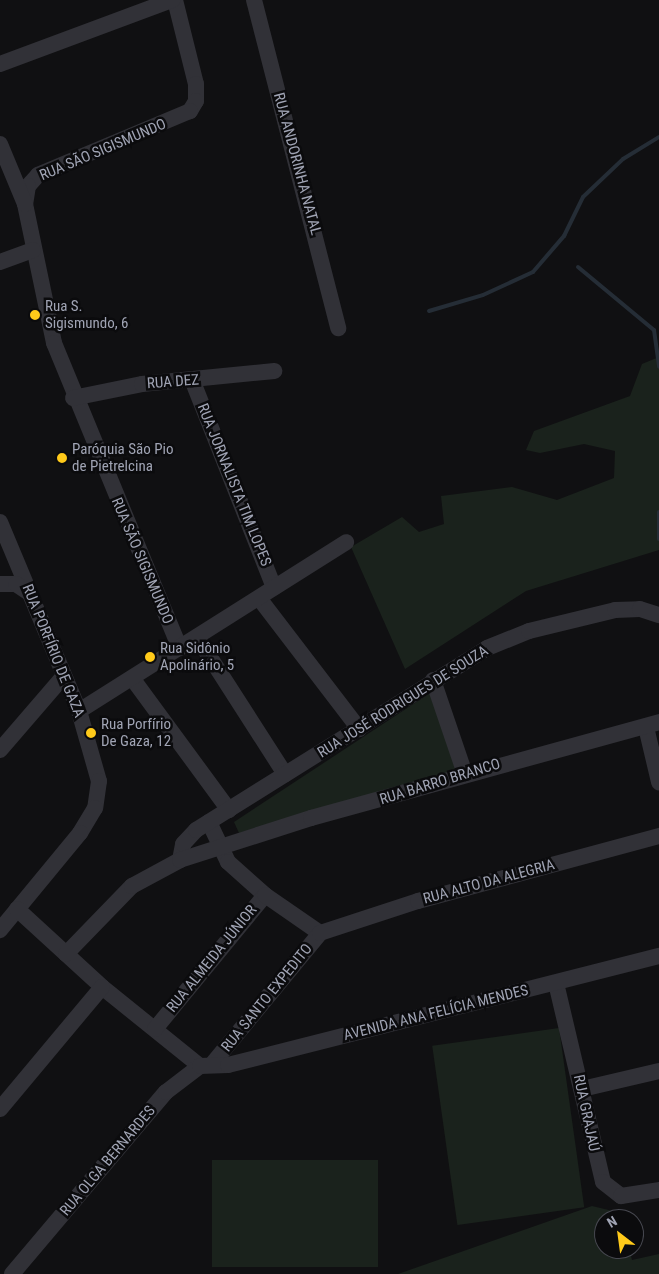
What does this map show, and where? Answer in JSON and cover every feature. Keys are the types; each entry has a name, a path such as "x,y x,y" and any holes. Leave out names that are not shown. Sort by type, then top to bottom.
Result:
{"street":[{"path":"0,64 174,0"},
{"name":"RUA SÃO SIGISMUNDO","path":"174,0 196,84 196,101 190,111 38,175 28,186 25,204 33,250 54,343 73,398 180,648"},
{"name":"RUA ANDORINHA NATAL","path":"254,0 338,328"},
{"path":"0,146 25,204"},
{"path":"0,262 33,250"},
{"name":"RUA DEZ","path":"73,398 142,384 193,382 274,371"},
{"name":"RUA JORNALISTA TIM LOPES","path":"193,382 274,588"},
{"name":"RUA PORFÍRIO DE GAZA","path":"0,522 63,678 79,712 98,781 95,808 80,833 0,930"},
{"path":"79,712 346,542"},
{"path":"0,578 15,560"},
{"path":"0,584 16,584 28,592"},
{"path":"259,598 359,729"},
{"name":"RUA JOSÉ RODRIGUES DE SOUZA","path":"180,860 189,836 209,822 359,729 433,680 487,648 529,631 615,610 640,609 659,615"},
{"path":"198,637 285,774"},
{"path":"0,750 63,678"},
{"path":"132,678 229,810"},
{"path":"433,680 466,774"},
{"path":"653,725 659,782"},
{"name":"RUA BARRO BRANCO","path":"66,954 132,886 180,860 466,774 653,725"},
{"path":"209,822 228,862 265,895"},
{"name":"RUA ALTO DA ALEGRIA","path":"320,934 418,901 659,836"},
{"name":"RUA ALMEIDA JÚNIOR","path":"155,1029 265,895 320,934"},
{"path":"17,909 102,987 155,1029 207,1065"},
{"name":"RUA SANTO EXPEDITO","path":"207,1065 320,934"},
{"name":"AVENIDA ANA FELÍCIA MENDES","path":"207,1065 228,1065 659,956"},
{"name":"RUA GRAJAÚ","path":"556,983 603,1182 621,1196 659,1190"},
{"path":"0,1109 102,987"},
{"name":"RUA OLGA BERNARDES","path":"12,1274 166,1092 207,1065"},
{"path":"582,1089 659,1072"}],"shaded area":[{"path":"659,357 659,550 526,591 405,669 351,547 402,517 419,532 444,524 441,496 512,487 557,500 614,478 615,451 584,444 540,453 526,450 534,431 630,396 642,364"},
{"path":"430,693 458,770 239,833 234,822"},
{"path":"559,1028 584,1207 457,1225 432,1046"},
{"path":"212,1160 378,1160 378,1267 212,1267"},
{"path":"592,1206 604,1209 594,1209 594,1259 632,1260 644,1259 644,1257 659,1254 659,1274 398,1274"}],"waterway":[{"path":"429,311 483,295 533,272 564,236 583,197 623,159 659,137"},
{"path":"578,267 654,330 659,367"},
{"path":"659,512 659,539"}],"place":[{"name":"Rua S. Sigismundo, 6","path":"35,315"},
{"name":"Paróquia São Pio de Pietrelcina","path":"62,458"},
{"name":"Rua Sidônio Apolinário, 5","path":"150,657"},
{"name":"Rua Porfírio De Gaza, 12","path":"91,733"}]}
